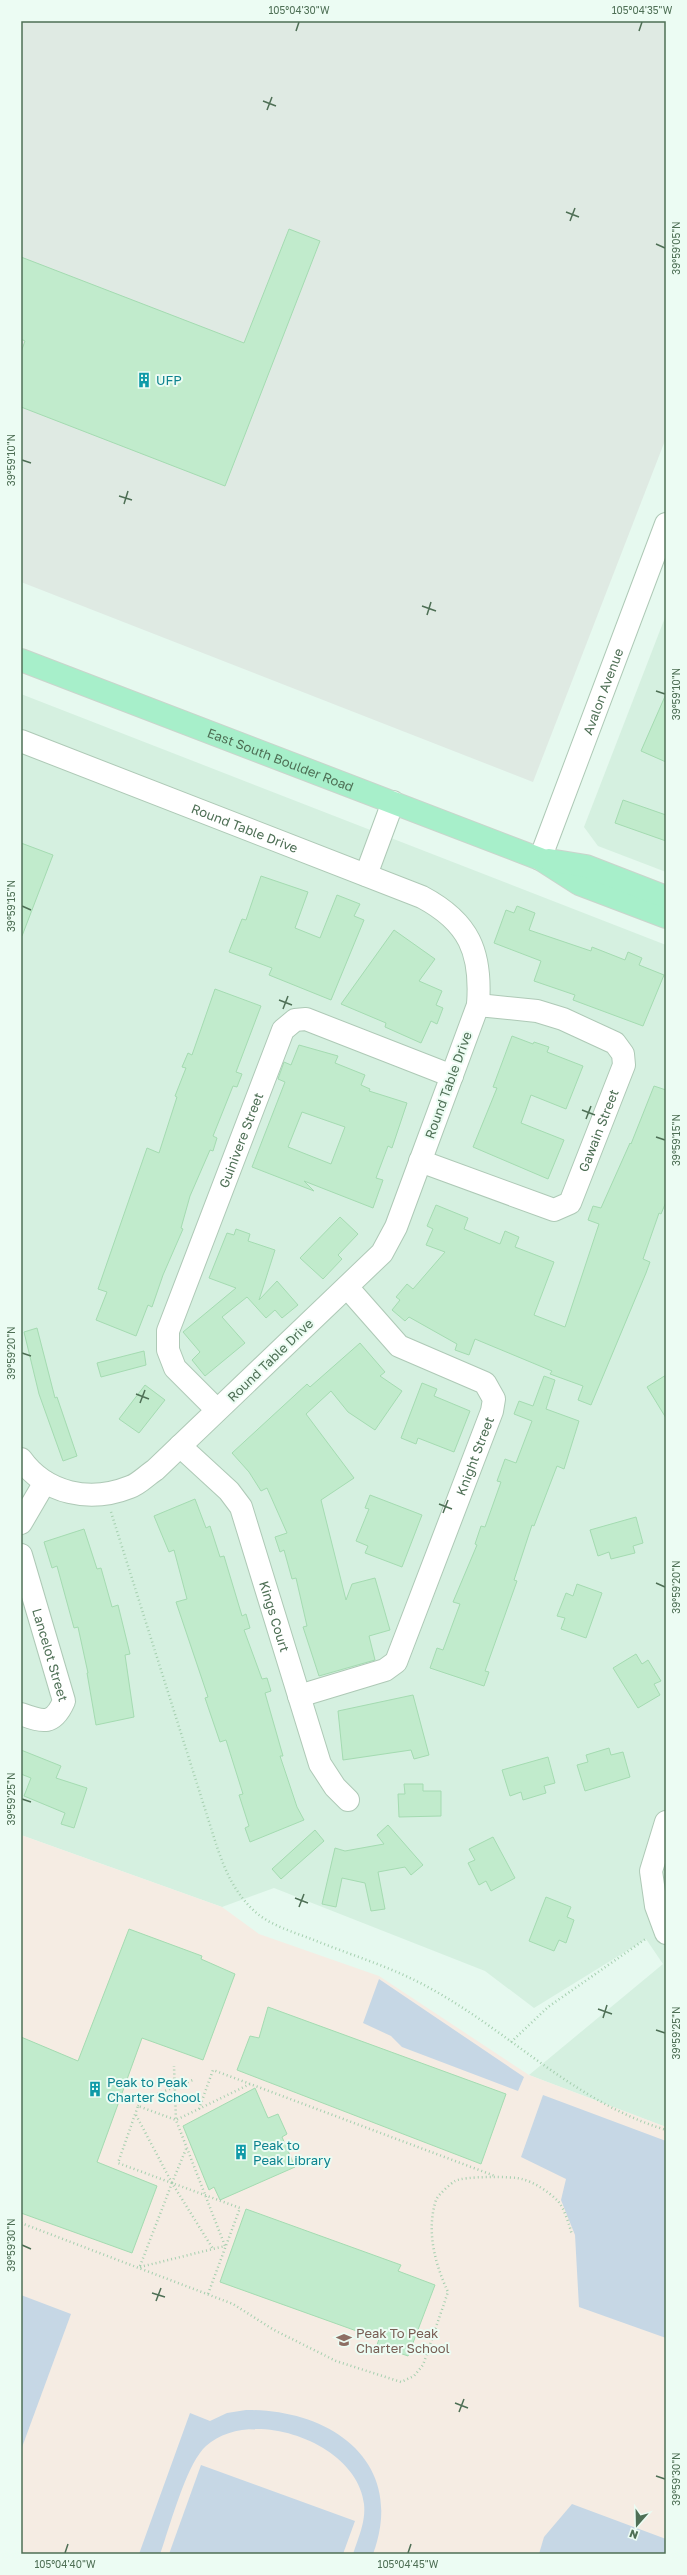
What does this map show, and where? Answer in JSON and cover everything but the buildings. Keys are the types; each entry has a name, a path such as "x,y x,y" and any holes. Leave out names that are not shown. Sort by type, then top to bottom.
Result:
{"main road":[{"name":"East South Boulder Road","path":"21,661 540,859 579,884 666,917"},
{"name":"East South Boulder Road","path":"540,859 586,866 666,897"}],"street":[{"name":"Avalon Avenue","path":"540,859 666,524"},
{"name":"Round Table Drive","path":"21,741 422,897 442,907 463,929 476,956 480,978 478,1005 396,1227 382,1253 155,1470 131,1487 103,1495 67,1492 45,1482 30,1470 21,1459"},
{"path":"366,875 393,802"},
{"name":"Gawain Street","path":"420,1161 554,1210 560,1210 570,1203 624,1065 623,1054 615,1043 563,1019 537,1011 478,1005"},
{"name":"Guinivere Street","path":"218,1410 175,1368 168,1350 168,1331 283,1030 295,1020 306,1019 452,1076"},
{"name":"Knight Street","path":"299,1696 385,1670 396,1662 492,1411 494,1399 485,1383 399,1346 348,1287"},
{"name":"Kings Court","path":"180,1446 229,1491 241,1507 320,1764 335,1787 348,1800"},
{"path":"21,1523 45,1482"},
{"name":"Lancelot Street","path":"21,1555 64,1701 58,1715 50,1720 39,1720 21,1714"},
{"path":"664,1930 656,1906 651,1871 666,1822"}],"path":[{"path":"103,1495 115,1520 219,1854 227,1876 244,1901 261,1916 285,1929 425,1985 467,2010 603,2105 637,2121 666,2130"},
{"path":"511,2042 548,2007 664,1930"},
{"path":"174,2066 176,2120 225,2246"},
{"path":"199,2109 213,2070 496,2177"},
{"path":"193,2080 144,2099 138,2106 118,2163 240,2208 208,2294"},
{"path":"138,2106 176,2120 250,2084"},
{"path":"135,2115 172,2184 213,2249"},
{"path":"140,2267 186,2148"},
{"path":"21,2223 140,2267 233,2304 274,2330 336,2361 401,2382 414,2376 422,2365 448,2292 437,2269 432,2235 436,2199 456,2181 496,2177 523,2179 541,2188 558,2202 567,2218 572,2235"},
{"path":"140,2267 225,2246"}],"shaded area":[{"path":"21,21 666,21 666,438 533,782 21,582"},
{"path":"666,615 666,872 598,846 584,827"},
{"path":"21,694 666,945 666,2127 529,2075 663,1964 646,1939 534,2008 485,1971 274,1888 222,1907 21,1835"},
{"name":"Peak To Peak Charter School","path":"21,1835 222,1907 259,1934 379,1976 529,2075 666,2127 666,2554 21,2554"},
{"path":"379,1979 524,2077 518,2091 402,2047 391,2036 363,2023"},
{"path":"543,2095 666,2141 666,2338 579,2307 575,2235 561,2200 566,2179 521,2157"},
{"path":"21,2295 71,2314 21,2450"},
{"path":"246,2410 277,2412 306,2419 333,2431 354,2447 370,2468 379,2493 381,2521 373,2554 353,2554 363,2524 364,2504 357,2482 343,2463 323,2448 300,2437 274,2430 249,2429 225,2434 206,2446 199,2455 185,2481 160,2554 139,2554 190,2413 210,2421 227,2413"},
{"path":"201,2465 355,2521 343,2554 169,2554"},
{"path":"572,2504 666,2539 666,2554 539,2554 544,2537"}],"place":[{"name":"UFP","path":"144,380"},
{"name":"Peak to Peak Charter School","path":"95,2089"},
{"name":"Peak to Peak Library","path":"241,2152"},
{"name":"Peak To Peak Charter School","path":"344,2340"}]}
